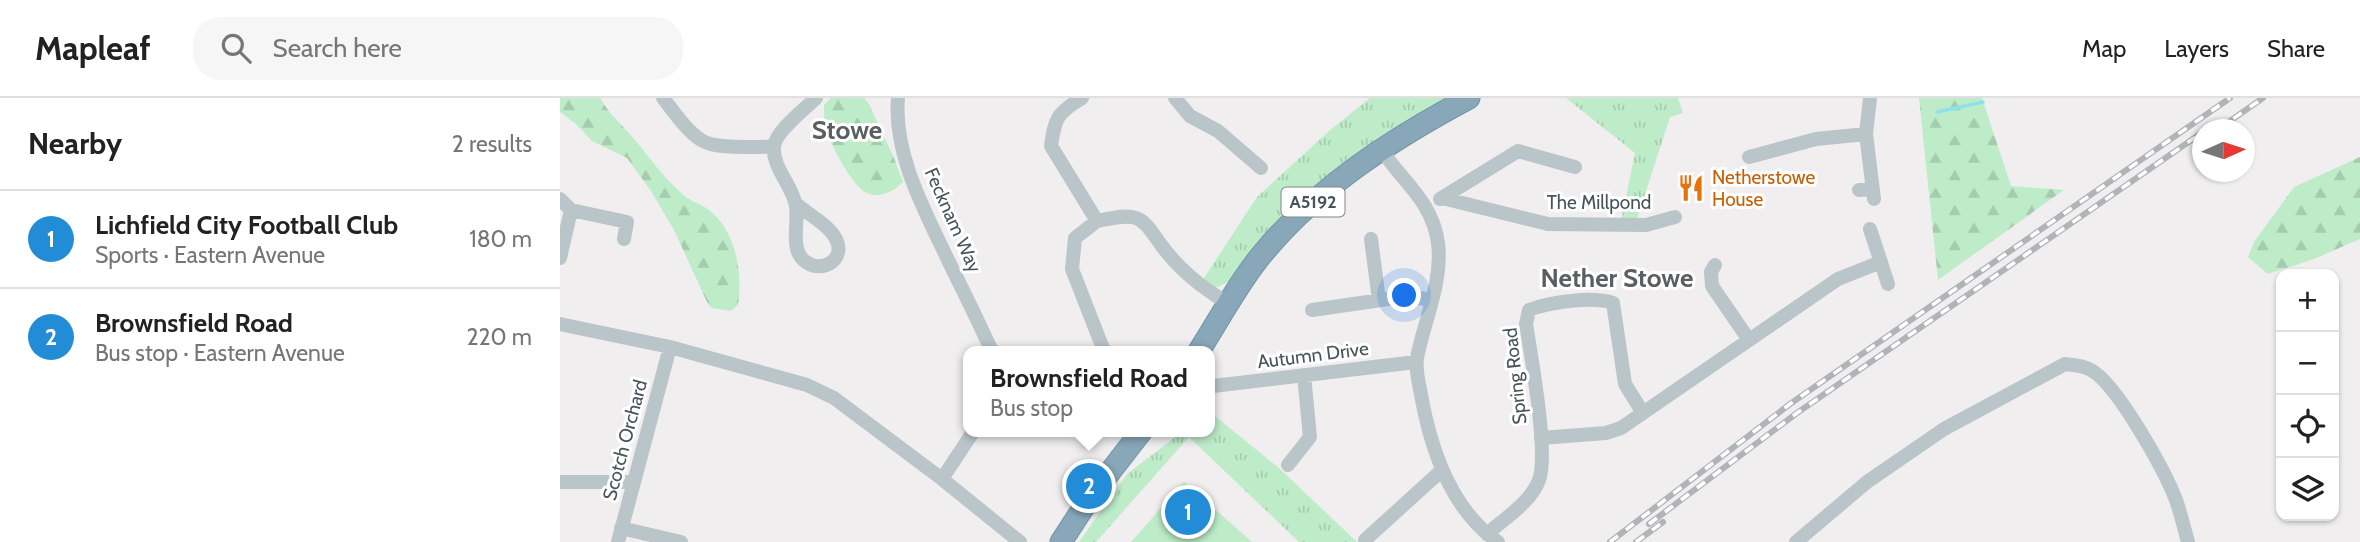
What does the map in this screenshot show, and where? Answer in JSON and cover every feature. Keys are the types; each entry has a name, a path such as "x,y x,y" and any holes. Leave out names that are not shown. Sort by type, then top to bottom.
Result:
{"highway":[{"name":"A5192","path":"1202,346 1262,254 1296,217 1381,149 1469,98"},
{"path":"1061,542 1089,499 1137,437"}],"street":[{"path":"663,98 678,118 701,140 713,145 774,147"},
{"path":"796,204 776,160 774,147 785,129 816,98"},
{"name":"Fecknam Way","path":"898,98 898,123 912,179 990,346"},
{"path":"1082,98 1071,104 1055,120 1051,146 1097,220"},
{"path":"1175,98 1190,116 1218,131 1261,168"},
{"path":"1869,193 1866,134 1870,98"},
{"path":"1749,157 1816,139 1866,134"},
{"path":"1381,149 1426,207 1438,245 1437,272 1416,362 1425,418 1441,471 1449,486 1492,538"},
{"path":"1426,207 1518,151 1575,167"},
{"name":"The Millpond","path":"1442,198 1548,224 1646,225 1675,217"},
{"path":"560,199 571,210 627,222 624,239"},
{"path":"560,258 571,210"},
{"path":"1102,346 1072,269 1075,238 1097,220 1137,218 1185,274 1229,304"},
{"path":"1870,229 1888,284"},
{"path":"1371,239 1379,300"},
{"path":"1541,438 1606,433 1620,428 1838,279 1881,262"},
{"path":"1715,265 1711,272 1712,286 1749,340"},
{"path":"1312,310 1409,296 1431,300"},
{"name":"Spring Road","path":"1492,538 1530,495 1539,481 1542,466 1541,438 1526,324 1529,310 1540,306 1601,299 1614,303 1625,384 1643,413"},
{"path":"560,324 670,347 814,388 834,398 1020,542"},
{"name":"Scotch Orchard","path":"619,535 670,347"},
{"name":"Autumn Drive","path":"1215,386 1416,362"},
{"path":"1796,542 1867,482 1944,429 2065,364 2078,365 2093,371 2122,404 2176,500 2188,542"},
{"path":"1288,465 1310,438 1304,375"},
{"path":"942,479 970,437"},
{"path":"1365,540 1441,471"},
{"path":"560,482 634,482"},
{"path":"619,535 679,542"}],"green space":[{"path":"560,98 600,98 675,187 718,219 726,229 736,253 738,266 738,305 731,311 712,308 708,304 674,230 627,158 592,141 560,112"},
{"path":"831,98 864,98 903,182 882,195 867,193 855,183 842,164 825,125 824,105"},
{"path":"1370,98 1451,98 1405,123 1347,161 1325,179 1270,230 1230,280 1212,288 1202,281 1257,197 1329,131"},
{"path":"1566,98 1678,98 1683,113 1670,117 1636,222 1621,221 1635,153"},
{"path":"1919,98 1982,98 2011,186 2064,190 1938,280"},
{"path":"2360,157 2360,239 2314,259 2276,269 2268,274 2248,257 2254,242 2294,187"},
{"path":"1215,416 1280,469 1357,542 1299,542 1189,437 1215,437"},
{"path":"1175,437 1189,437 1096,542 1079,542 1127,474"},
{"path":"1184,482 1252,542 1131,542"}],"waterway":[{"path":"1937,112 1983,102"}],"railway":[{"path":"1610,542 1790,404 2230,98"},
{"path":"2233,119 2263,98"},
{"path":"1649,524 1797,413 2192,140"},
{"path":"1636,542 1663,522"}],"place":[{"name":"Netherstowe House","path":"1691,188"},
{"name":"Brownsfield Road","path":"1089,486"},
{"name":"Lichfield City Football Club","path":"1188,512"}],"district":[{"name":"Stowe","path":"847,130"},
{"name":"Nether Stowe","path":"1617,278"}]}
